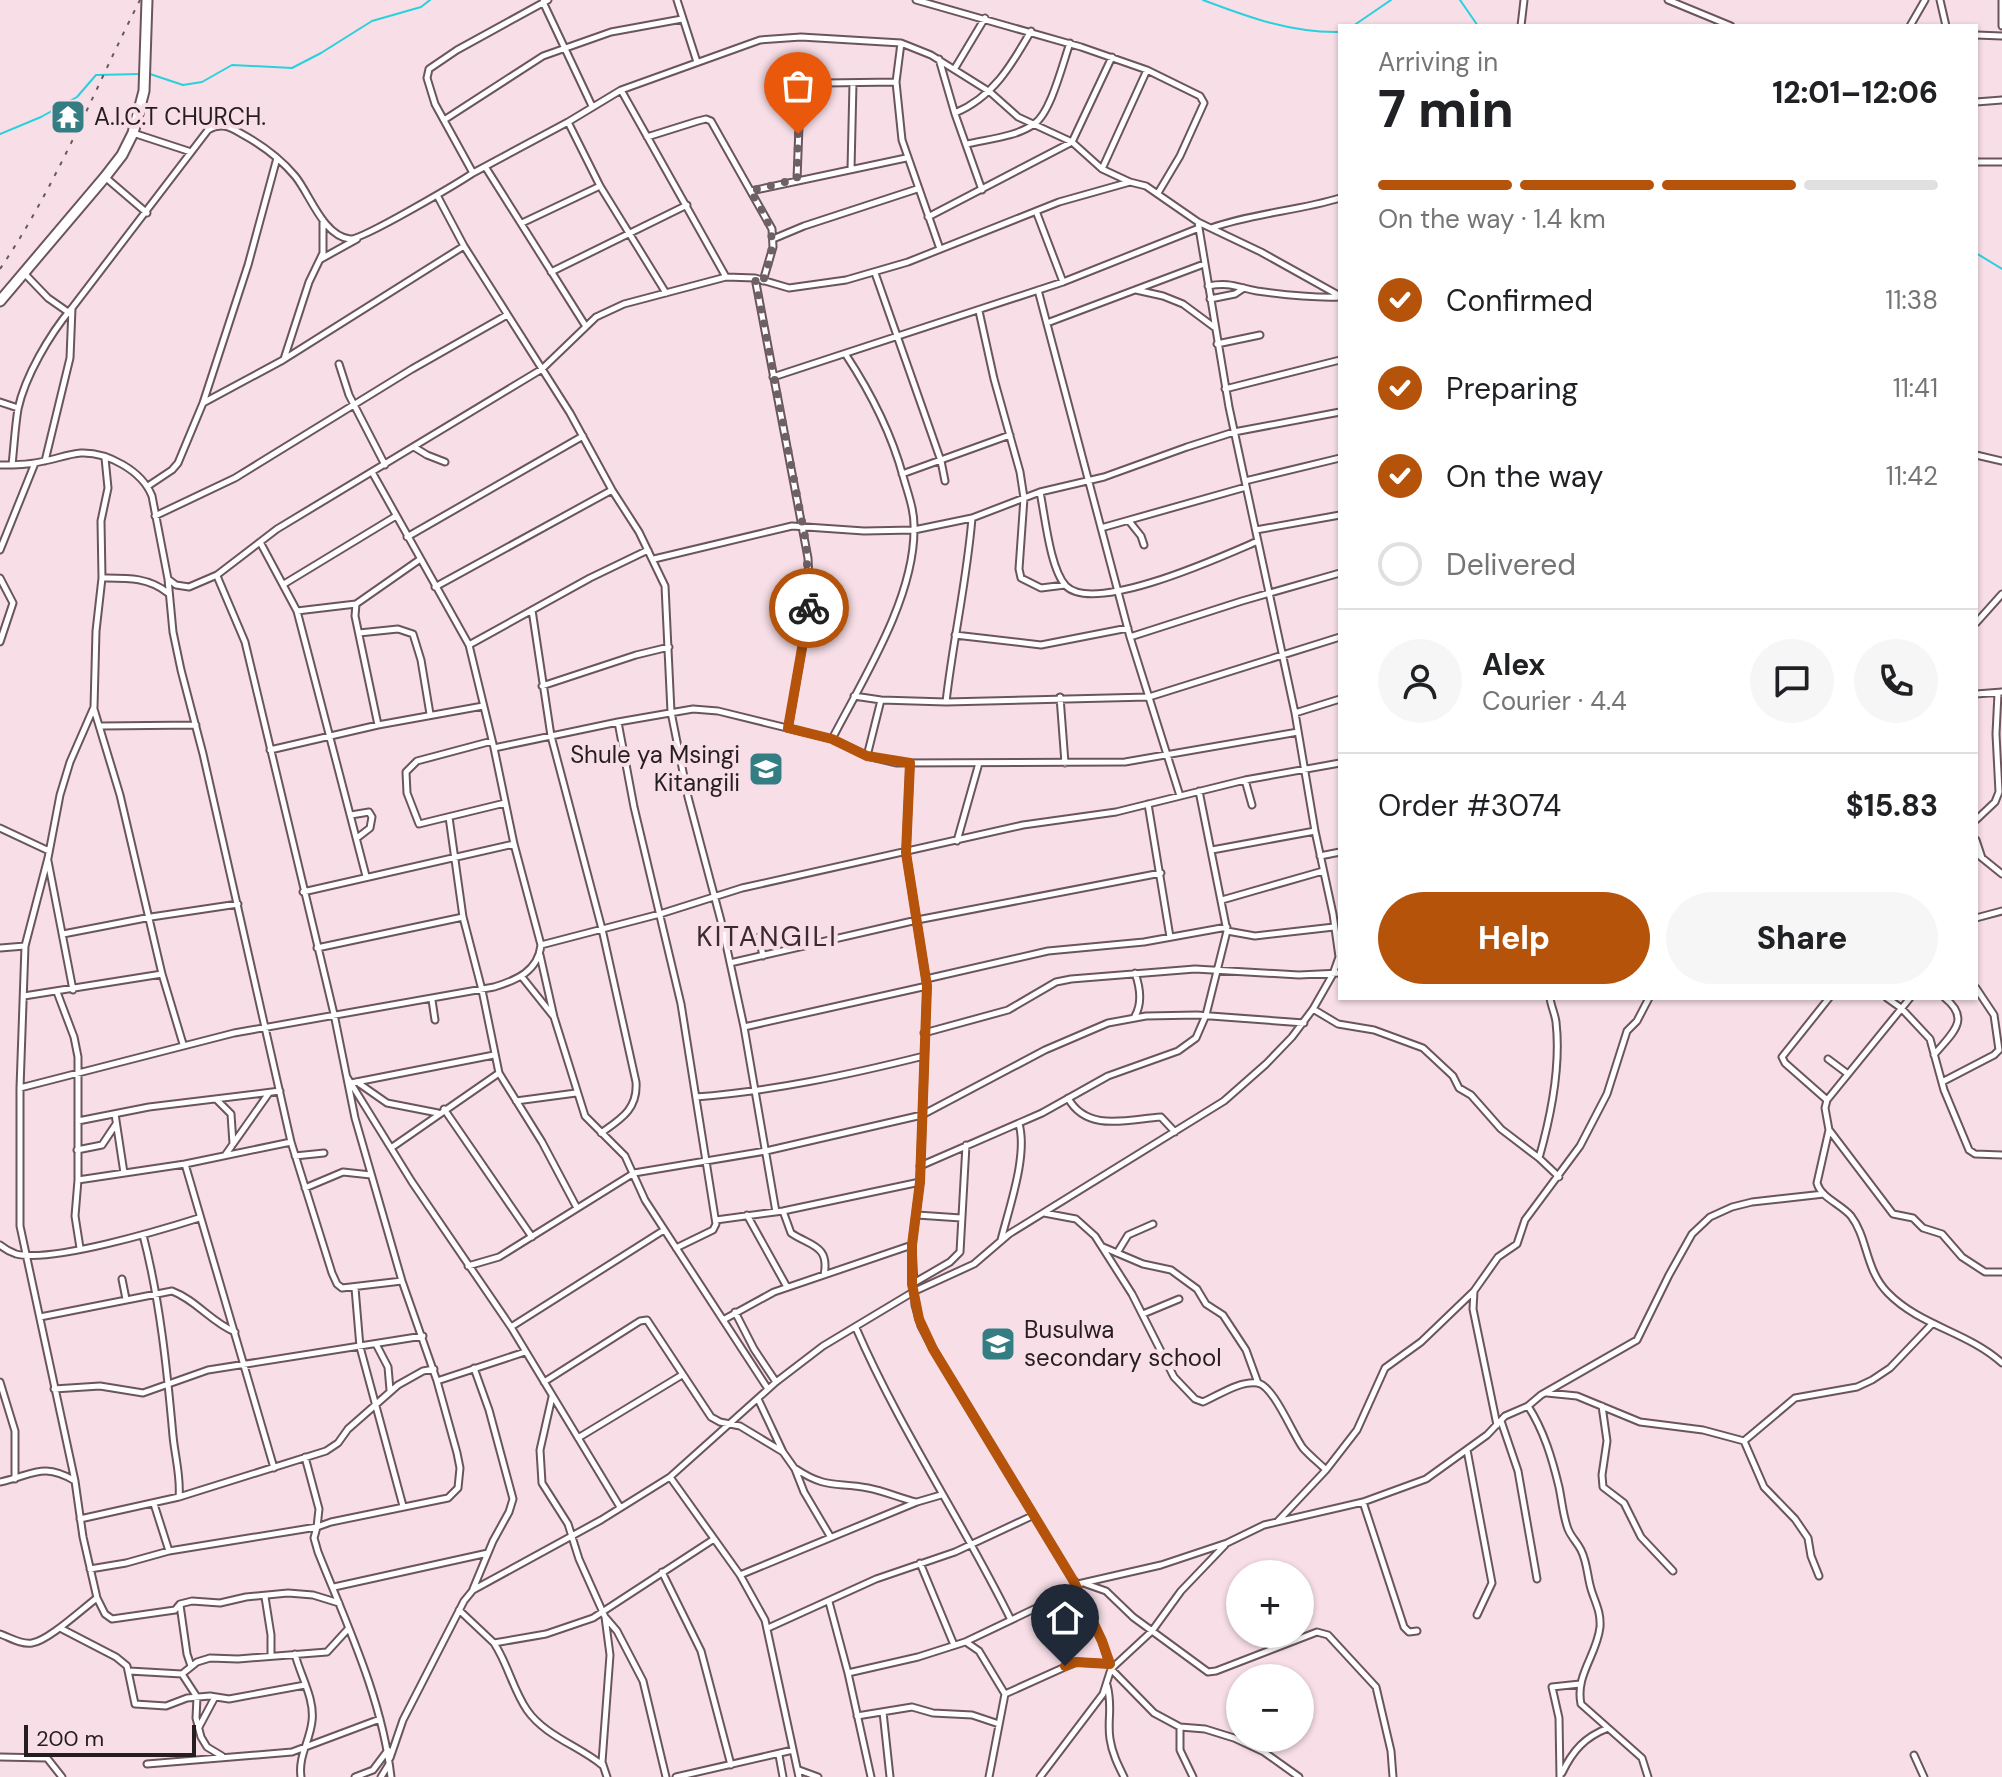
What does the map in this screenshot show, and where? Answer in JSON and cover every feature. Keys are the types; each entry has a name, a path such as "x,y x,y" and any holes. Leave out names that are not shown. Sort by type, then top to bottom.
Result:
{"highway":[{"path":"0,301 105,177 122,155 133,133 144,91 147,0"}],"street":[{"path":"677,0 697,62"},
{"path":"916,0 1112,57 1196,94 1204,101 1180,156 1158,193"},
{"path":"1521,24 1524,0"},
{"path":"1668,0 1726,24"},
{"path":"1911,24 1925,0"},
{"path":"1940,0 1946,24"},
{"path":"2002,0 2002,26"},
{"path":"473,173 429,87 429,69 546,1 592,106"},
{"path":"955,68 985,18"},
{"path":"444,120 526,65 565,47 611,32 682,19"},
{"path":"955,114 990,92 1016,58 1031,31"},
{"path":"1978,35 2002,36"},
{"path":"320,260 395,216 438,197 473,173 621,90 760,40 801,37 901,43 938,58 990,92 1018,117 1072,142 1102,169 1146,186 1198,225 1261,252 1338,295"},
{"path":"901,43 896,82 899,122 906,158 940,249"},
{"path":"967,144 1015,133 1034,124 1045,111 1070,43"},
{"path":"928,217 1072,142 1112,57"},
{"path":"938,58 982,190"},
{"path":"1102,169 1147,70"},
{"path":"797,179 799,112 803,92 817,84 896,82"},
{"path":"851,169 853,83"},
{"path":"621,90 726,277"},
{"path":"1978,102 2002,100"},
{"path":"647,137 709,119 768,220 773,239 763,281"},
{"path":"568,122 600,186 666,293"},
{"path":"12,465 18,408 48,340 208,130 220,125 255,141 295,176 323,219 341,237 357,239"},
{"path":"133,133 191,152"},
{"path":"148,486 178,463 203,403 248,265 277,158"},
{"path":"750,191 906,158"},
{"path":"1978,162 2002,162"},
{"path":"486,168 585,325"},
{"path":"105,177 147,213"},
{"path":"168,579 176,585 189,587 217,575 310,508 542,369 585,325 616,307 726,277 755,278 779,287 803,287 875,273 1036,211 1098,189 1130,182"},
{"path":"521,223 600,186"},
{"path":"773,239 917,189"},
{"path":"438,197 464,246 583,436 654,559 667,597 671,712 688,797 744,1027 776,1212"},
{"path":"1210,228 1338,199"},
{"path":"551,272 687,205"},
{"path":"1036,211 1063,282"},
{"path":"283,360 324,246 323,219"},
{"path":"1198,225 1225,389 1295,713 1338,951"},
{"path":"773,377 1063,282 1198,225"},
{"path":"203,403 283,360 464,246"},
{"path":"1047,323 1204,264"},
{"path":"24,273 48,298 70,310"},
{"path":"875,273 941,461 945,481"},
{"path":"755,278 808,558 810,604 788,728"},
{"path":"1208,286 1227,283 1308,297 1338,296"},
{"path":"1210,299 1235,294 1244,288"},
{"path":"1038,290 1130,637 1180,796"},
{"path":"1135,290 1183,304 1214,327"},
{"path":"45,461 70,358 70,310"},
{"path":"979,311 1024,498 1021,578 1041,588 1065,585 1080,593 1119,591 1194,568 1258,541"},
{"path":"155,516 235,478 412,369 507,315"},
{"path":"1217,344 1260,335"},
{"path":"832,739 896,611 909,567 914,530 913,514 891,437 861,377 846,355"},
{"path":"1225,389 1338,361"},
{"path":"339,364 354,406 385,465"},
{"path":"0,402 18,408"},
{"path":"654,559 777,528 802,525 864,531 914,530 972,518 1040,492 1089,481 1234,432 1338,412"},
{"path":"902,474 1010,435"},
{"path":"407,537 583,436"},
{"path":"414,447 445,462"},
{"path":"0,465 35,463 78,453 105,458 132,471 148,486 168,579 173,632 291,1142 305,1188 336,1283 342,1288 355,1288 402,1281"},
{"path":"1978,455 2002,461"},
{"path":"105,458 108,484 101,521 102,578 96,631 94,707 151,917 162,974 183,1044"},
{"path":"1101,528 1338,459"},
{"path":"1,546 35,463"},
{"path":"372,472 469,645 514,844 541,945 540,955 554,1017 585,1116 625,1156 640,1191 768,1389"},
{"path":"435,587 612,490"},
{"path":"1040,492 1056,564 1065,585"},
{"path":"1256,530 1338,515"},
{"path":"284,584 396,516"},
{"path":"946,702 968,568 972,518"},
{"path":"1129,521 1144,545"},
{"path":"260,542 297,611 366,876"},
{"path":"469,645 648,550"},
{"path":"297,611 356,604 419,560"},
{"path":"1130,637 1338,574"},
{"path":"90,1569 169,1551 317,1527 448,1498 460,1483 457,1453 434,1369 402,1281 371,1175 242,634 217,575"},
{"path":"0,578 13,603 0,642"},
{"path":"102,578 137,579 159,586 168,593"},
{"path":"1978,621 2002,594"},
{"path":"356,604 378,725"},
{"path":"532,610 551,736 602,929 630,1048 637,1095 633,1107 601,1133"},
{"path":"955,635 1041,645 1128,628"},
{"path":"359,633 398,629 413,634 421,660 430,714"},
{"path":"854,696 946,702 1149,697 1338,638"},
{"path":"542,686 669,647"},
{"path":"1978,694 2000,693 1996,734 1999,792 1995,802 1978,818"},
{"path":"1060,697 1065,763"},
{"path":"867,756 881,700"},
{"path":"1295,713 1338,700"},
{"path":"270,750 430,714 483,706"},
{"path":"94,707 70,762 60,795 25,946 19,1199 25,1255 75,1481 97,1598 105,1614 112,1619 175,1610 180,1604 199,1601 220,1603 246,1597 303,1593 339,1603"},
{"path":"494,748 693,709 718,711 788,728 832,739 867,756 910,763 1101,764 1169,756 1298,732"},
{"path":"618,722 634,807 686,1025 704,1161 716,1220 713,1230 676,1248"},
{"path":"101,726 196,725"},
{"path":"492,741 417,761 406,772 407,793 418,823 505,803"},
{"path":"910,763 906,853 926,983 920,1182 912,1245 912,1284 919,1319 927,1339 1074,1584 1102,1641 1110,1666 1154,1713 1180,1727 1205,1729 1234,1738 1264,1752 1299,1777"},
{"path":"957,841 979,763"},
{"path":"541,945 660,914 742,888 1023,825 1085,817 1245,780 1338,763"},
{"path":"1245,780 1252,805"},
{"path":"920,1166 1019,1124 1108,1076 1192,1044 1201,1031 1206,1015 1227,929 1199,791"},
{"path":"1148,804 1170,937"},
{"path":"351,815 371,813 370,828 357,838"},
{"path":"449,817 463,917 499,1073 542,1142 577,1208"},
{"path":"0,828 48,855 73,990"},
{"path":"1212,850 1315,831"},
{"path":"303,892 514,844"},
{"path":"1978,846 1982,858"},
{"path":"1320,856 1338,852"},
{"path":"1978,855 2002,874"},
{"path":"1222,900 1323,871"},
{"path":"730,963 917,920 1161,873"},
{"path":"63,934 238,904"},
{"path":"1978,917 2002,911"},
{"path":"1333,914 1338,913"},
{"path":"317,948 463,917"},
{"path":"744,1027 1048,951 1227,929 1255,936 1334,927"},
{"path":"759,937 763,956"},
{"path":"0,948 25,946"},
{"path":"20,1088 183,1044 334,1014 482,990 522,977 540,955"},
{"path":"924,1033 1008,1010 1062,980 1195,969 1337,974"},
{"path":"1135,973 1140,995 1140,1006 1135,1017"},
{"path":"24,996 162,974"},
{"path":"473,1590 670,1477 733,1424 776,1382 823,1346 913,1292 967,1268 1043,1213 1235,1092 1304,1023 1337,974"},
{"path":"522,977 554,1017"},
{"path":"1942,1082 1999,1050 1994,1015 1978,991"},
{"path":"57,992 74,1037 78,1072 75,1216 80,1248"},
{"path":"432,1000 435,1020"},
{"path":"1539,1158 1549,1115 1556,1061 1556,1020 1551,1000"},
{"path":"1277,1522 1326,1470 1357,1430 1385,1368 1421,1342 1474,1291 1498,1257 1517,1244 1525,1220 1559,1177 1596,1116 1613,1078 1625,1034 1640,1017 1648,1000"},
{"path":"1827,1000 1782,1057 1827,1100"},
{"path":"1890,1000 1930,1039 1942,1082 1969,1150 1975,1154 2002,1155"},
{"path":"1908,1000 1827,1100 1825,1108 1829,1130 1817,1183 1819,1190 1852,1217 1880,1284 1911,1312 1980,1346 2002,1363"},
{"path":"1934,1056 1959,1018 1956,1008 1947,1000"},
{"path":"1313,1009 1338,1024 1374,1030 1423,1048 1501,1129 1559,1177"},
{"path":"468,1266 499,1257 634,1173 766,1151 922,1115 1057,1045 1108,1023 1135,1017 1206,1015 1304,1023"},
{"path":"354,1082 494,1055"},
{"path":"696,1097 756,1092 924,1056"},
{"path":"1828,1059 1848,1074"},
{"path":"391,1148 499,1073"},
{"path":"346,1076 387,1103 441,1111 532,1237"},
{"path":"354,1082 391,1148 511,1327 620,1507"},
{"path":"78,1121 280,1091"},
{"path":"226,1154 269,1093"},
{"path":"516,1101 576,1093"},
{"path":"1068,1098 1080,1114 1119,1123 1161,1117 1175,1132"},
{"path":"216,1099 231,1114 233,1146"},
{"path":"115,1114 124,1173"},
{"path":"77,1150 102,1145 116,1124"},
{"path":"1001,1241 1018,1174 1023,1141 1019,1124"},
{"path":"1829,1130 1893,1214 1913,1218 1920,1226 1942,1234 1958,1254 1985,1272 2002,1272"},
{"path":"78,1180 185,1164 291,1142"},
{"path":"912,1284 957,1257 966,1145"},
{"path":"295,1156 324,1153"},
{"path":"185,1164 274,1468"},
{"path":"305,1188 343,1172 371,1175"},
{"path":"716,1220 783,1211 920,1182"},
{"path":"848,1673 918,1657 965,1642 1064,1595 1074,1584 1086,1584 1161,1565 1227,1543 1264,1525 1363,1502 1426,1479 1511,1413 1528,1406 1637,1340 1692,1234 1710,1217 1752,1202 1824,1194"},
{"path":"783,1211 791,1233 811,1243 822,1253 826,1265 824,1276"},
{"path":"1043,1213 1076,1219 1089,1229 1143,1314 1169,1369 1180,1385 1198,1401 1258,1383"},
{"path":"747,1215 787,1287"},
{"path":"917,1215 961,1218"},
{"path":"0,1245 25,1255 44,1255 143,1235 199,1218"},
{"path":"1117,1253 1128,1235 1153,1224"},
{"path":"511,1327 664,1230"},
{"path":"143,1235 155,1292 168,1385 179,1497"},
{"path":"723,1320 787,1287 912,1245"},
{"path":"1102,1247 1143,1264 1171,1270 1197,1289 1206,1304 1226,1319 1246,1350 1258,1383 1270,1393 1302,1447 1326,1470"},
{"path":"122,1279 126,1299"},
{"path":"355,1288 360,1347 403,1506"},
{"path":"1474,1291 1473,1309 1499,1424 1518,1471 1537,1579"},
{"path":"40,1317 155,1292 176,1292 215,1322 235,1332"},
{"path":"1143,1314 1179,1299"},
{"path":"735,1312 776,1382"},
{"path":"544,1382 644,1320 653,1326 711,1417 724,1424 733,1424 783,1452"},
{"path":"1744,1441 1795,1398 1857,1387 1872,1380 1890,1368 1932,1324"},
{"path":"856,1328 881,1385 1011,1620"},
{"path":"54,1389 100,1386 143,1393 191,1374 244,1363 423,1336"},
{"path":"376,1344 388,1367 390,1391"},
{"path":"437,1381 525,1352"},
{"path":"381,1777 403,1720 459,1610 473,1590 509,1512 512,1491 474,1368"},
{"path":"80,1519 179,1497 335,1446 348,1429 390,1391 414,1375 434,1369"},
{"path":"578,1438 682,1375"},
{"path":"0,1382 15,1431 15,1479"},
{"path":"1546,1393 1577,1396 1640,1422 1712,1432 1744,1441"},
{"path":"552,1397 540,1450 542,1483 563,1514 583,1569 604,1613 643,1681 666,1777"},
{"path":"758,1399 804,1492 830,1536"},
{"path":"1528,1406 1541,1428 1555,1471 1568,1530 1582,1553 1598,1607 1597,1638 1580,1684 1583,1707 1642,1758 1648,1777"},
{"path":"1602,1406 1607,1441 1603,1487 1624,1503 1641,1537 1673,1571"},
{"path":"1744,1441 1764,1487 1795,1519 1808,1538 1819,1576"},
{"path":"1467,1450 1492,1583 1477,1615"},
{"path":"305,1457 319,1509 314,1538 373,1692 388,1750 391,1777"},
{"path":"795,1469 813,1481 871,1488 917,1502"},
{"path":"0,1482 38,1471 54,1470 75,1481"},
{"path":"670,1477 740,1575 768,1628 799,1777"},
{"path":"740,1575 830,1536 941,1495"},
{"path":"1363,1502 1404,1627 1409,1632 1417,1631"},
{"path":"154,1504 169,1551"},
{"path":"768,1628 866,1583 971,1544 1032,1516"},
{"path":"494,1643 521,1640 562,1629 604,1613 714,1539"},
{"path":"1040,1777 1103,1694 1110,1666 1152,1631 1181,1591 1227,1543"},
{"path":"334,1587 488,1553"},
{"path":"920,1563 954,1645"},
{"path":"662,1572 701,1651 731,1765"},
{"path":"1086,1584 1106,1591 1133,1617 1204,1671 1211,1672 1317,1632 1328,1635 1376,1687 1391,1751 1393,1777"},
{"path":"265,1597 271,1656"},
{"path":"0,1634 31,1644 60,1628 97,1598"},
{"path":"829,1602 871,1777"},
{"path":"180,1604 191,1666"},
{"path":"459,1610 494,1643 531,1715 549,1732 585,1751 602,1765"},
{"path":"604,1613 610,1655 602,1765 607,1777"},
{"path":"60,1628 116,1657 127,1666 135,1704 166,1706 181,1699 197,1697 242,1698 305,1685"},
{"path":"129,1671 182,1674 191,1666 210,1658 238,1659 327,1652 348,1629"},
{"path":"965,1642 979,1651 1005,1694 989,1777"},
{"path":"295,1654 310,1701 312,1722 303,1750 301,1777"},
{"path":"1005,1694 1076,1662 1110,1666"},
{"path":"182,1674 197,1697 199,1728 207,1747 217,1755 227,1757"},
{"path":"1107,1684 1112,1711 1110,1739 1124,1777"},
{"path":"1560,1777 1559,1718 1552,1687 1580,1684"},
{"path":"199,1728 215,1696"},
{"path":"857,1716 912,1707 933,1713 972,1715 999,1724"},
{"path":"883,1712 890,1777"},
{"path":"147,1764 303,1750 380,1719"},
{"path":"1180,1727 1180,1750 1193,1777"},
{"path":"1560,1777 1581,1743 1592,1734 1608,1728"},
{"path":"355,1777 373,1770 388,1750"},
{"path":"676,1777 793,1750"},
{"path":"779,1755 783,1777"},
{"path":"1914,1755 1924,1777"},
{"path":"0,1757 47,1758 62,1777"},
{"path":"798,1769 818,1777"}],"waterway":[{"path":"150,74 183,85 202,82 232,65 292,68 372,21 421,7 430,0"},
{"path":"1203,0 1287,27 1338,32"},
{"path":"1356,24 1391,0"},
{"path":"1460,0 1477,24"},
{"path":"0,134 41,117 77,97 96,75 140,74"},
{"path":"1978,254 2002,269"}],"railway":[{"path":"0,269 57,171 140,0"}],"way so far":[{"path":"798,134 797,179 750,191 772,229 773,247 763,281 755,278 806,542 809,608"}],"place":[{"name":"A.I.C.T CHURCH.","path":"68,117"},
{"name":"Shule ya Msingi Kitangili","path":"766,769"},
{"name":"Busulwa secondary school","path":"998,1344"}],"district":[{"name":"KITANGILI","path":"767,936"}],"route":[{"path":"809,608 788,728 832,739 867,756 910,763 906,853 927,986 920,1182 912,1245 915,1305 933,1349 1073,1580 1110,1664 1076,1662 1065,1666"}]}
